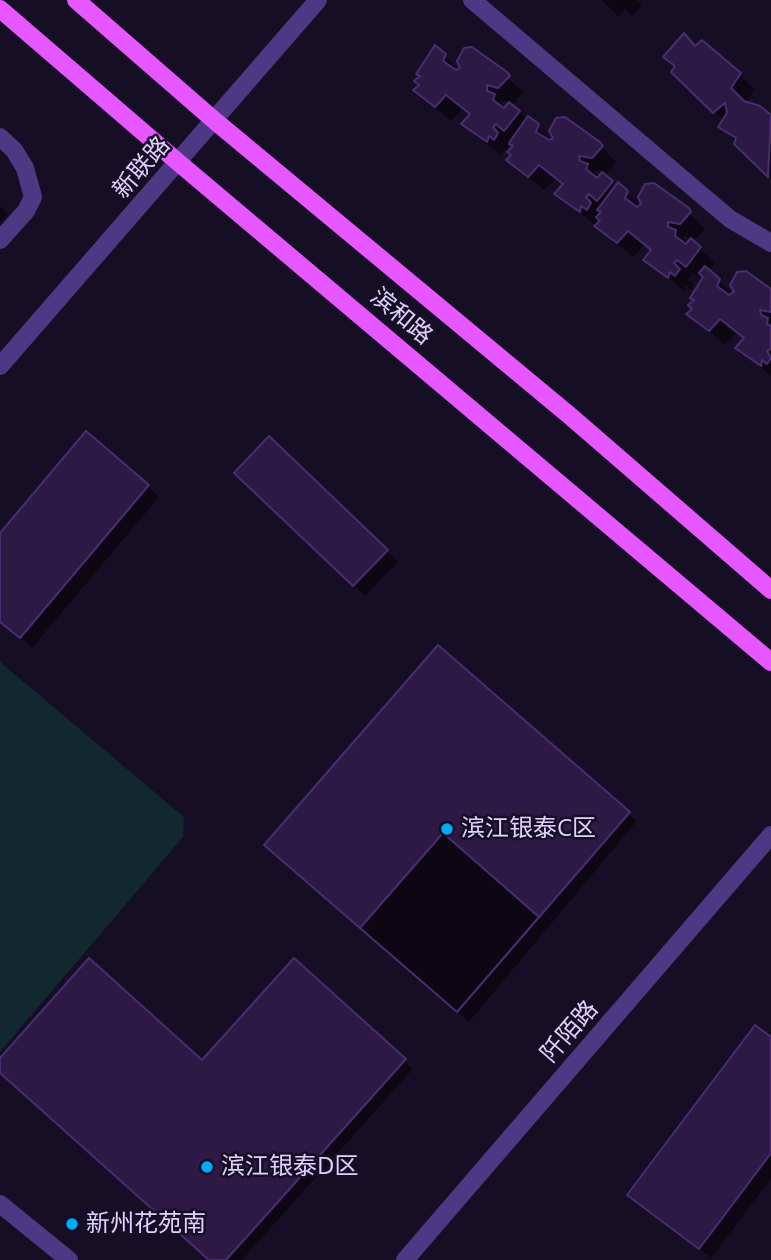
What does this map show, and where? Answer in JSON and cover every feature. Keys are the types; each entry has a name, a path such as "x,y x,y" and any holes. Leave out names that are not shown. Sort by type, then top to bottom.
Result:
{"main road":[{"name":"滨和路","path":"76,0 215,121 569,415 771,590"},
{"name":"滨和路","path":"0,9 771,662"}],"street":[{"name":"新联路","path":"1,362 179,163 318,0"},
{"path":"472,0 730,219 771,243"},
{"path":"0,137 14,149 25,168 33,197 26,211 0,240"},
{"name":"阡陌路","path":"405,1260 771,835"},
{"path":"0,1204 69,1260"}],"green space":[{"path":"0,662 184,817 183,837 0,1052"}],"building":[{"path":"684,33 695,46 702,40 741,73 731,88 744,101 760,106 771,115 768,177 734,144 736,138 718,127 727,113 725,103 713,113 671,72 675,66 663,57"},
{"path":"435,45 446,54 443,61 456,70 460,68 457,61 464,48 472,47 510,76 498,88 487,85 487,91 495,94 493,100 504,108 509,102 520,111 504,131 496,124 493,127 498,133 494,140 489,136 487,142 461,124 470,114 446,95 435,107 413,90 419,85 414,81 420,76 416,74"},
{"path":"528,116 539,124 536,132 549,140 553,138 549,131 556,118 565,117 603,146 592,158 579,156 580,161 588,164 586,169 597,178 602,172 613,181 597,201 589,194 586,197 591,203 587,210 581,206 580,212 554,194 563,184 539,165 528,177 506,160 511,155 507,152 513,146 509,144 511,140"},
{"path":"618,182 628,191 625,198 637,207 641,204 638,197 645,184 654,183 689,208 691,212 680,224 668,222 668,227 676,230 675,236 686,244 691,238 701,247 686,267 677,260 674,263 680,269 675,276 670,272 668,278 643,260 651,250 628,231 617,243 594,226 600,221 596,217 601,212 597,210"},
{"path":"705,266 720,279 717,286 729,295 734,292 730,285 737,272 746,271 771,289 771,312 760,310 761,315 768,318 767,324 771,326 771,349 767,351 771,358 767,364 762,360 761,366 735,348 744,338 720,319 709,331 686,314 692,309 688,305 694,300 690,298 703,277 699,273"},
{"path":"86,431 149,485 20,638 0,622 0,533"},
{"path":"269,436 388,550 353,586 234,473"},
{"name":"滨江银泰C区","path":"438,645 630,812 457,1012 264,845"},
{"path":"443,833 539,917 457,1012 360,928"},
{"name":"滨江银泰D区","path":"89,958 202,1060 294,958 406,1059 226,1260 209,1260 0,1073 0,1058"},
{"path":"755,1025 771,1037 771,1153 699,1249 627,1195"}],"place":[{"name":"滨江银泰C区","path":"447,829"},
{"name":"滨江银泰D区","path":"207,1167"},
{"name":"新州花苑南","path":"72,1224"}]}
